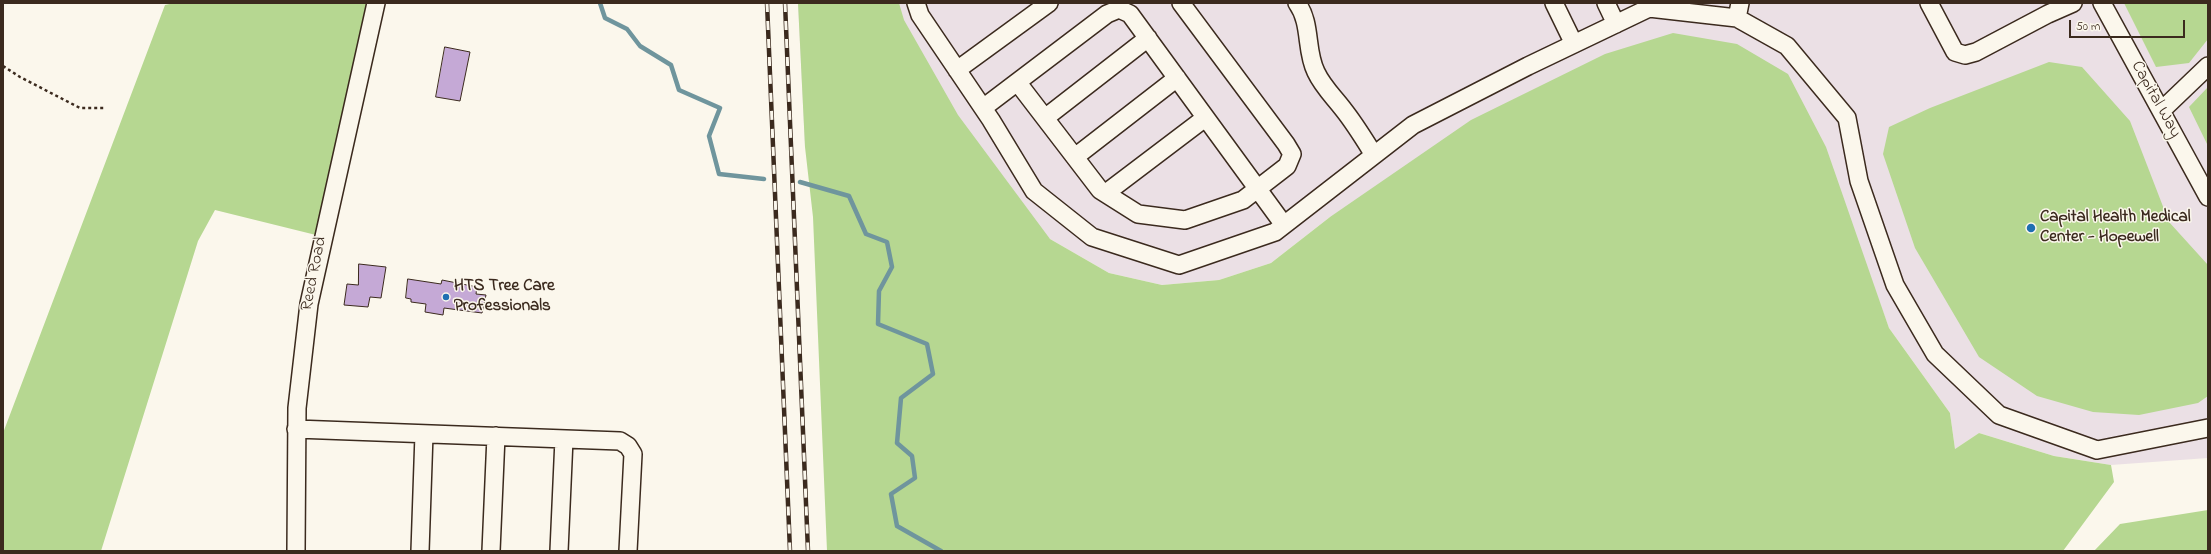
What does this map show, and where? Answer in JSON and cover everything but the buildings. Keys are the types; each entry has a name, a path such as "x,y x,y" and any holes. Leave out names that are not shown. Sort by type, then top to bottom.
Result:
{"street":[{"name":"Reed Road","path":"296,551 296,429 301,356 308,304 376,3"},
{"path":"916,3 920,15 983,108 1034,191 1092,237 1179,265 1274,232 1413,125 1649,8 1739,10 1787,46 1847,118 1859,181 1895,285 1935,354 1999,415 2097,450 2208,428"},
{"path":"957,70 1049,3"},
{"path":"1018,83 1100,190 1138,214 1185,220 1243,200 1287,166 1292,154 1181,3"},
{"path":"1296,3 1307,24 1311,59 1316,72 1326,90 1356,126 1374,155"},
{"path":"1554,3 1574,44"},
{"path":"1606,3 1616,24"},
{"path":"1929,3 1955,52 1965,55 1976,52 2045,8 2073,3"},
{"name":"Capital Way","path":"2102,3 2208,197"},
{"path":"983,108 1018,83 1107,14 1119,9 1130,14 1284,225"},
{"path":"1045,118 1148,38"},
{"path":"2161,111 2208,66"},
{"path":"1075,158 1177,78"},
{"path":"1106,194 1205,118"},
{"path":"296,429 620,440 628,446 632,454 628,551"},
{"path":"420,551 424,434"},
{"path":"491,551 496,436"},
{"path":"559,551 564,439"}],"path":[{"path":"3,66 80,108 105,108"}],"shaded area":[{"name":"Capital Health Medical Center - Hopewell","path":"798,3 2208,3 2208,458 2111,465 2054,456 1979,433 1955,449 1950,413 1889,328 1858,243 1330,217 1271,263 1219,280 1162,285 1109,273 1050,239 805,147"}],"green space":[{"path":"174,3 371,3 320,236 215,210 198,241 101,551 3,551 3,433 165,5"},
{"path":"798,3 899,3 904,20 958,115 1050,239 1109,273 1162,285 1219,280 1271,263 1330,217 1471,120 1605,54 1673,33 1737,44 1788,74 1826,147 1889,328 1950,413 1955,449 1979,433 2054,456 2111,465 2114,482 2063,551 827,551 813,217 805,147"},
{"path":"2124,3 2208,3 2208,39 2189,63 2156,67"},
{"path":"2049,62 2082,67 2130,121 2169,222 2208,265 2208,396 2198,403 2139,415 2093,412 2037,396 1979,357 1915,248 1883,154 1889,127 1930,108"},
{"path":"2208,87 2208,146 2189,107"},
{"path":"2208,510 2208,551 2094,551 2120,524"}],"waterway":[{"path":"600,3 605,18 627,29 640,46 671,65 679,90 720,108 709,136 719,174 764,179"},
{"path":"800,182 849,196 866,234 887,242 892,267 879,291 878,324 927,344 933,374 901,398 897,443 912,456 915,478 891,494 897,526 941,551"}],"railway":[{"path":"767,3 790,551"},
{"path":"785,3 808,551"}],"place":[{"name":"Capital Health Medical Center - Hopewell","path":"2031,228"},
{"name":"HTS Tree Care Professionals","path":"446,297"}]}
